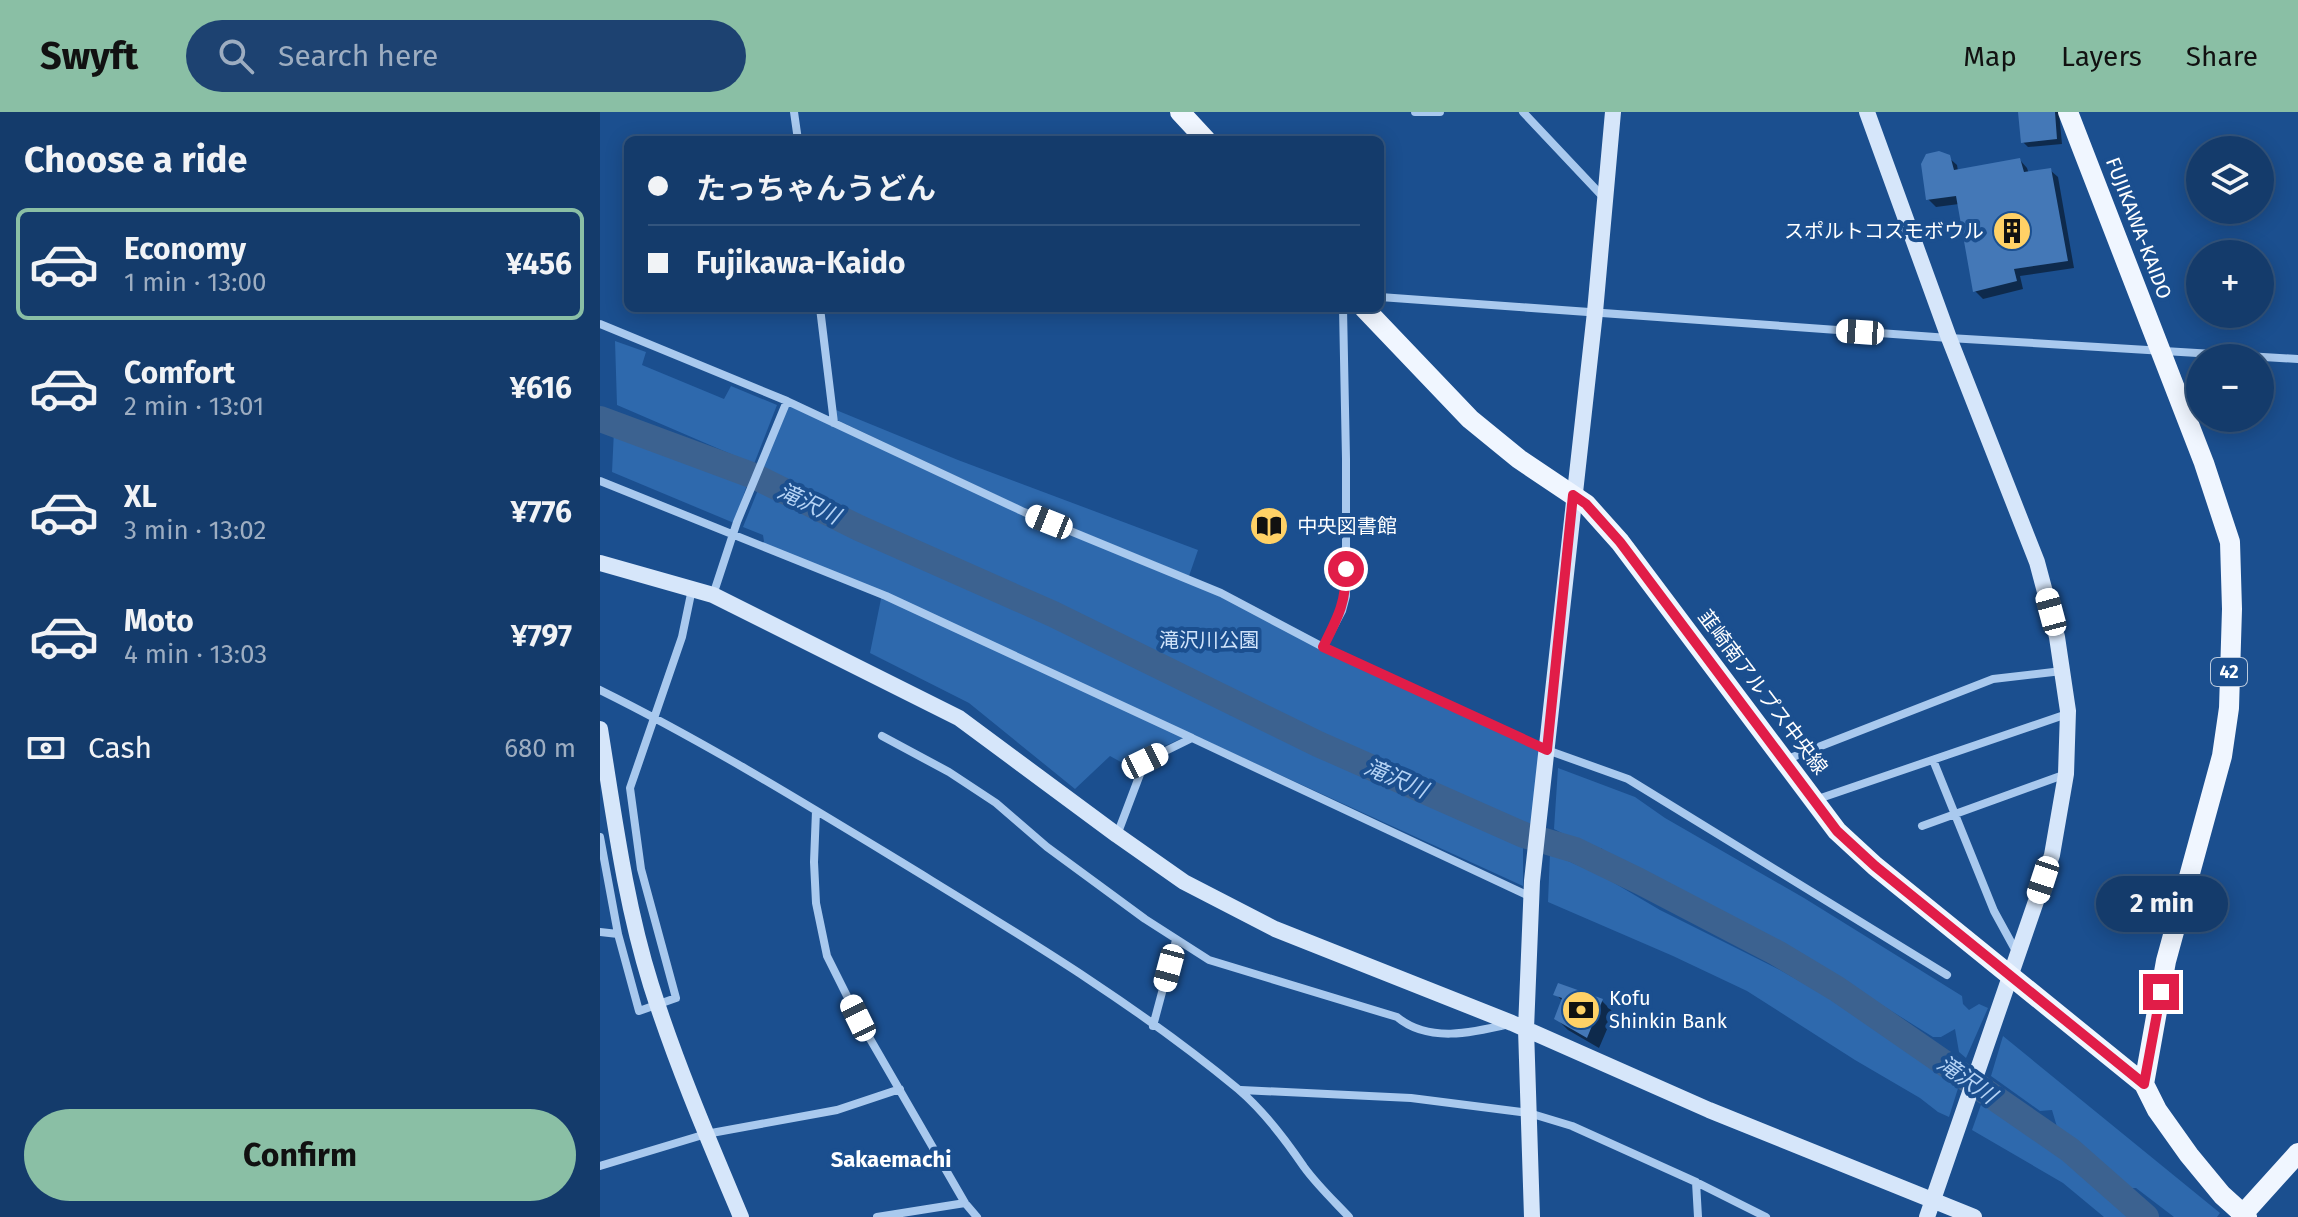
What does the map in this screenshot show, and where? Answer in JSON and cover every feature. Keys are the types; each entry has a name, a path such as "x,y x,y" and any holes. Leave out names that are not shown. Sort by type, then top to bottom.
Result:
{"main road":[{"path":"1180,112 1202,136"},
{"name":"FUJIKAWA-KAIDO","path":"2068,112 2204,463 2230,542 2232,609 2229,708 2222,756 2166,961 2144,1084"},
{"name":"韮崎南アルプス中央線","path":"1368,312 1470,419 1519,459 1586,504 1620,542 1837,831 1875,866 2144,1084"},
{"path":"2144,1084 2157,1110 2189,1155 2244,1216 2298,1153"}],"street":[{"path":"794,112 797,136"},
{"path":"1415,112 1440,112"},
{"path":"1523,112 1605,199"},
{"path":"1532,1217 1529,1113 1519,1026 1573,495 1595,312 1613,112"},
{"path":"1867,112 1949,338 2037,562 2063,671 2068,714 2066,774 2052,855 1927,1217"},
{"path":"1384,297 1949,338 2298,359"},
{"path":"820,312 834,423"},
{"path":"1323,647 1342,611 1346,596 1343,312"},
{"path":"600,324 787,401 1024,512 1221,593 1323,647 1547,750 1628,779 1947,975"},
{"path":"713,595 737,522 787,401"},
{"path":"600,481 886,596 1192,738 1532,889"},
{"path":"600,563 713,595 959,718 1184,882 1275,929 1519,1026 1709,1110 1974,1217"},
{"path":"600,837 618,934 639,1011 676,998 641,869 630,788 682,637 692,589"},
{"path":"1785,760 1993,679 2063,671"},
{"path":"600,690 654,717 816,811 1044,949 1240,1090 1289,1142 1305,1168 1349,1217"},
{"path":"1814,800 2068,714"},
{"path":"600,729 625,886 658,1005 741,1217"},
{"path":"882,736 949,772 996,803 1047,847 1145,919 1209,960 1397,1017 1411,1028 1446,1034 1519,1026"},
{"path":"1117,835 1145,761 1192,738"},
{"path":"1933,760 1994,911 2018,956"},
{"path":"1922,826 2066,774"},
{"path":"816,811 816,903 827,956 858,1018 965,1203 977,1217"},
{"path":"600,932 618,934"},
{"path":"1153,1026 1176,940"},
{"path":"600,1166 706,1134 837,1110 900,1089"},
{"path":"1240,1090 1411,1098 1529,1113 1572,1126 1766,1217"},
{"path":"1696,1182 1698,1217"},
{"path":"877,1217 965,1203"}],"green space":[{"path":"615,341 646,352 642,365 724,399 731,386 777,405 754,464 617,405"},
{"name":"滝沢川公園","path":"787,401 1024,512 1250,608 1547,750 1537,841 1330,749 1069,622 859,528 786,491 760,464"},
{"name":"滝沢川公園","path":"836,410 958,460 1198,550 1189,576 1028,510 837,420"},
{"path":"614,430 747,485 734,523 612,472"},
{"name":"滝沢川公園","path":"758,490 1231,706 1229,715 1248,716 1523,842 1523,886 1191,734 1143,756 1137,771 1110,756 1075,789 969,703 870,653 882,594 765,548 763,535 743,527"},
{"path":"1558,768 1635,797 1962,996 1963,1004 1969,1010 1979,1004 1988,1008 1966,1058 1959,1052 1955,1029 1941,1037 1933,1037 1762,935 1614,859 1601,848 1591,848 1554,829"},
{"path":"1550,853 1604,877 1660,910 1780,970 1838,1003 1960,1082 1949,1117 1747,991 1548,902"},
{"path":"2003,1036 2220,1213 2217,1217 2174,1217 2136,1188 2126,1188 2113,1172 2057,1127 2052,1110 2040,1111 1991,1076"},
{"path":"1983,1099 2075,1161 2135,1217 2104,1217 2063,1183 1972,1130"}],"building":[{"path":"2018,112 2055,112 2057,139 2021,143"},
{"name":"スポルトコスモボウル","path":"1939,151 1950,155 1954,170 2020,158 2024,172 2051,168 2068,261 2014,269 2017,281 1973,292 1956,196 1926,200 1921,164 1926,154"},
{"path":"1558,983 1603,999 1587,1038 1554,1019 1562,998 1553,995"}],"waterway":[{"name":"滝沢川","path":"600,419 754,476 859,528 1053,614 1318,744 1524,835 1575,850 1639,881 1777,953 1837,989 2070,1150 2146,1217"}],"place":[{"name":"スポルトコスモボウル","path":"2012,231"},
{"name":"中央図書館","path":"1269,526"},
{"name":"Kofu Shinkin Bank","path":"1581,1010"}],"district":[{"name":"Sakaemachi","path":"891,1159"}],"route":[{"path":"1346,569 1346,596 1342,611 1323,647 1547,750 1573,495 1586,504 1620,542 1837,831 1875,866 2144,1084 2161,992"}]}
